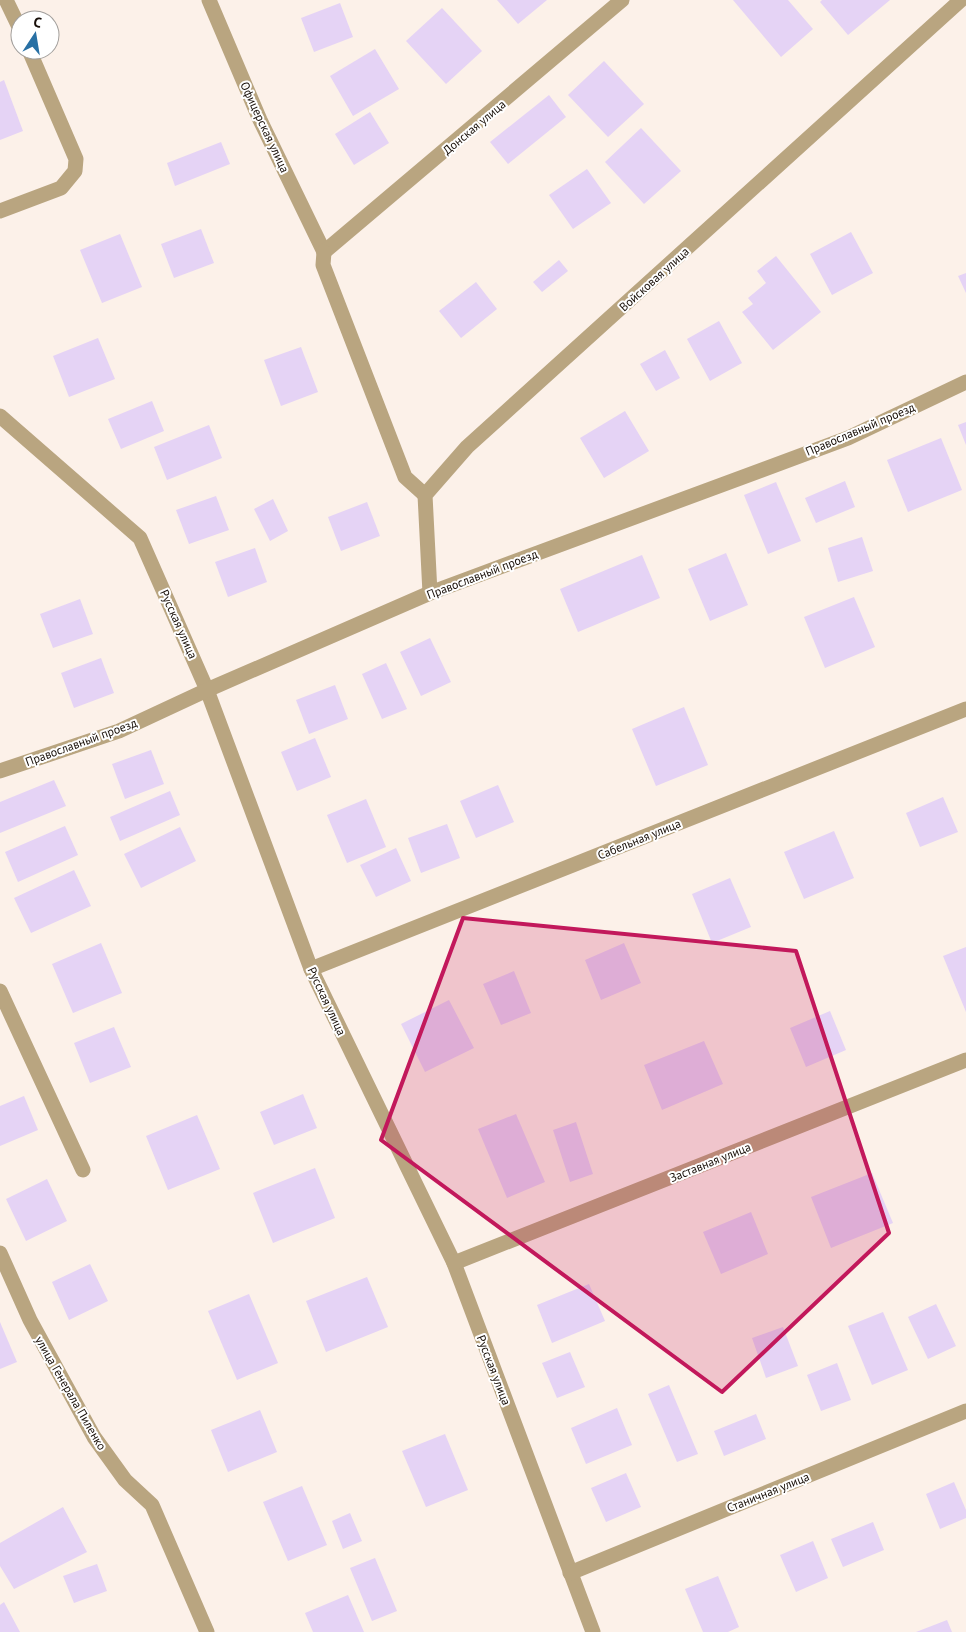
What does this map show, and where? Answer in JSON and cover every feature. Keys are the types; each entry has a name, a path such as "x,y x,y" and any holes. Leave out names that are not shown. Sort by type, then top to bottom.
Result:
{"street":[{"name":"Офицерская улица","path":"209,0 260,120 324,252 323,265 405,477 425,495"},
{"name":"Донская улица","path":"324,252 622,0"},
{"name":"Войсковая улица","path":"425,495 467,447 961,0"},
{"path":"0,211 61,188 75,171 76,159 33,60"},
{"name":"Православный проезд","path":"0,771 119,731 207,690 430,593 848,438 966,382"},
{"name":"Русская улица","path":"0,416 140,538 207,690 311,969 454,1264 594,1632"},
{"path":"425,495 430,593"},
{"name":"Сабельная улица","path":"311,969 966,709"},
{"path":"0,991 83,1170"},
{"name":"Заставная улица","path":"454,1264 966,1060"},
{"name":"улица Генерала Пиленко","path":"0,1253 30,1320 94,1437 125,1480 152,1505 207,1632"},
{"name":"Станичная улица","path":"570,1573 966,1411"}],"highlighted area":[{"path":"463,918 796,951 889,1233 722,1392 381,1140"}],"building":[{"path":"497,0 547,0 518,24"},
{"path":"733,0 788,0 813,29 781,57"},
{"path":"822,0 890,0 848,35 820,2"},
{"path":"340,3 353,37 314,52 301,18"},
{"path":"442,8 482,51 446,84 406,41"},
{"path":"375,49 399,89 353,116 330,76"},
{"path":"604,61 644,104 608,137 568,95"},
{"path":"4,80 23,131 0,140 0,82"},
{"path":"549,95 566,117 508,164 490,142"},
{"path":"370,112 389,143 354,165 335,134"},
{"path":"641,128 681,171 644,204 605,162"},
{"path":"221,142 230,164 175,186 167,163"},
{"path":"587,169 611,203 573,229 549,195"},
{"path":"201,229 214,263 174,278 161,244"},
{"path":"851,232 873,273 832,295 810,254"},
{"path":"120,234 142,287 102,303 80,250"},
{"path":"776,256 821,312 773,350 742,312 753,304 748,298 766,283 757,271"},
{"path":"559,260 568,271 542,292 533,282"},
{"path":"966,273 966,293 958,276"},
{"path":"476,282 497,309 461,338 439,311"},
{"path":"719,321 742,363 710,381 687,339"},
{"path":"98,338 115,379 69,397 53,356"},
{"path":"301,347 318,392 281,406 264,360"},
{"path":"665,350 680,378 656,391 640,364"},
{"path":"152,401 164,431 121,449 108,419"},
{"path":"625,411 649,451 604,478 580,438"},
{"path":"966,422 966,445 958,425"},
{"path":"209,425 222,458 167,480 154,447"},
{"path":"941,438 962,490 908,512 887,460"},
{"path":"845,481 855,507 816,523 805,498"},
{"path":"776,482 801,541 768,554 744,495"},
{"path":"216,496 229,530 189,544 176,510"},
{"path":"273,499 288,531 270,541 254,509"},
{"path":"367,502 380,536 341,551 328,517"},
{"path":"862,537 873,571 838,582 828,548"},
{"path":"255,548 267,582 228,597 215,562"},
{"path":"726,553 748,605 710,621 688,569"},
{"path":"642,555 660,598 578,632 560,589"},
{"path":"854,597 875,647 825,668 804,617"},
{"path":"80,599 93,634 53,648 40,614"},
{"path":"430,638 451,682 421,696 400,652"},
{"path":"101,658 114,693 74,708 61,673"},
{"path":"386,663 407,709 382,719 362,674"},
{"path":"335,685 348,719 309,734 296,700"},
{"path":"684,707 708,765 656,786 632,729"},
{"path":"315,738 331,777 297,791 281,752"},
{"path":"151,750 164,784 125,799 112,764"},
{"path":"54,780 66,806 0,833 0,802"},
{"path":"498,785 514,822 476,838 460,801"},
{"path":"170,791 180,815 120,841 110,817"},
{"path":"943,797 958,832 920,847 906,813"},
{"path":"366,799 386,847 347,863 327,815"},
{"path":"447,824 460,858 421,873 408,838"},
{"path":"65,826 78,855 18,882 5,852"},
{"path":"180,827 196,861 141,888 124,854"},
{"path":"834,831 854,878 804,899 784,852"},
{"path":"396,848 411,881 376,897 360,865"},
{"path":"74,870 91,906 31,933 14,898"},
{"path":"730,878 751,927 712,943 692,894"},
{"path":"101,943 122,993 73,1013 52,964"},
{"path":"624,943 641,983 601,1000 585,960"},
{"path":"966,947 966,1012 943,956"},
{"path":"514,971 531,1013 501,1025 483,984"},
{"path":"449,1000 474,1048 425,1072 401,1024"},
{"path":"830,1011 846,1050 806,1067 790,1028"},
{"path":"114,1027 131,1067 90,1083 74,1043"},
{"path":"704,1041 723,1084 662,1110 644,1065"},
{"path":"303,1094 317,1128 274,1145 260,1112"},
{"path":"24,1096 38,1130 0,1146 0,1106"},
{"path":"516,1114 545,1182 507,1198 478,1129"},
{"path":"197,1115 220,1169 168,1190 146,1136"},
{"path":"576,1122 593,1174 570,1182 553,1130"},
{"path":"315,1168 335,1218 273,1243 253,1193"},
{"path":"872,1173 893,1223 831,1248 811,1197"},
{"path":"47,1179 67,1221 26,1241 6,1199"},
{"path":"751,1212 768,1254 721,1274 703,1232"},
{"path":"90,1264 108,1301 69,1320 52,1282"},
{"path":"367,1277 388,1327 326,1352 306,1301"},
{"path":"589,1284 605,1321 552,1343 537,1305"},
{"path":"249,1294 278,1363 237,1380 208,1311"},
{"path":"936,1304 956,1346 928,1359 908,1317"},
{"path":"883,1312 908,1370 872,1385 848,1326"},
{"path":"0,1322 17,1362 0,1369"},
{"path":"783,1327 798,1366 766,1378 752,1338"},
{"path":"570,1352 585,1387 557,1398 542,1363"},
{"path":"837,1363 851,1400 821,1411 807,1375"},
{"path":"669,1385 698,1454 677,1462 648,1394"},
{"path":"617,1408 632,1445 586,1464 571,1428"},
{"path":"260,1410 277,1452 228,1472 211,1430"},
{"path":"756,1414 766,1439 724,1456 714,1431"},
{"path":"445,1434 468,1490 426,1507 402,1451"},
{"path":"626,1473 641,1507 606,1522 591,1488"},
{"path":"954,1482 966,1510 966,1518 940,1529 926,1494"},
{"path":"302,1486 327,1545 288,1561 263,1502"},
{"path":"63,1507 87,1552 14,1589 0,1566 0,1543"},
{"path":"350,1513 362,1541 343,1549 332,1521"},
{"path":"873,1522 884,1550 843,1567 831,1539"},
{"path":"813,1541 828,1578 796,1592 780,1555"},
{"path":"375,1558 397,1611 372,1621 350,1568"},
{"path":"97,1564 107,1591 74,1603 63,1576"},
{"path":"718,1576 739,1627 728,1632 703,1632 685,1589"},
{"path":"348,1595 364,1632 313,1632 305,1613"},
{"path":"4,1602 20,1632 0,1632 0,1605"},
{"path":"947,1620 952,1632 916,1632"}]}
